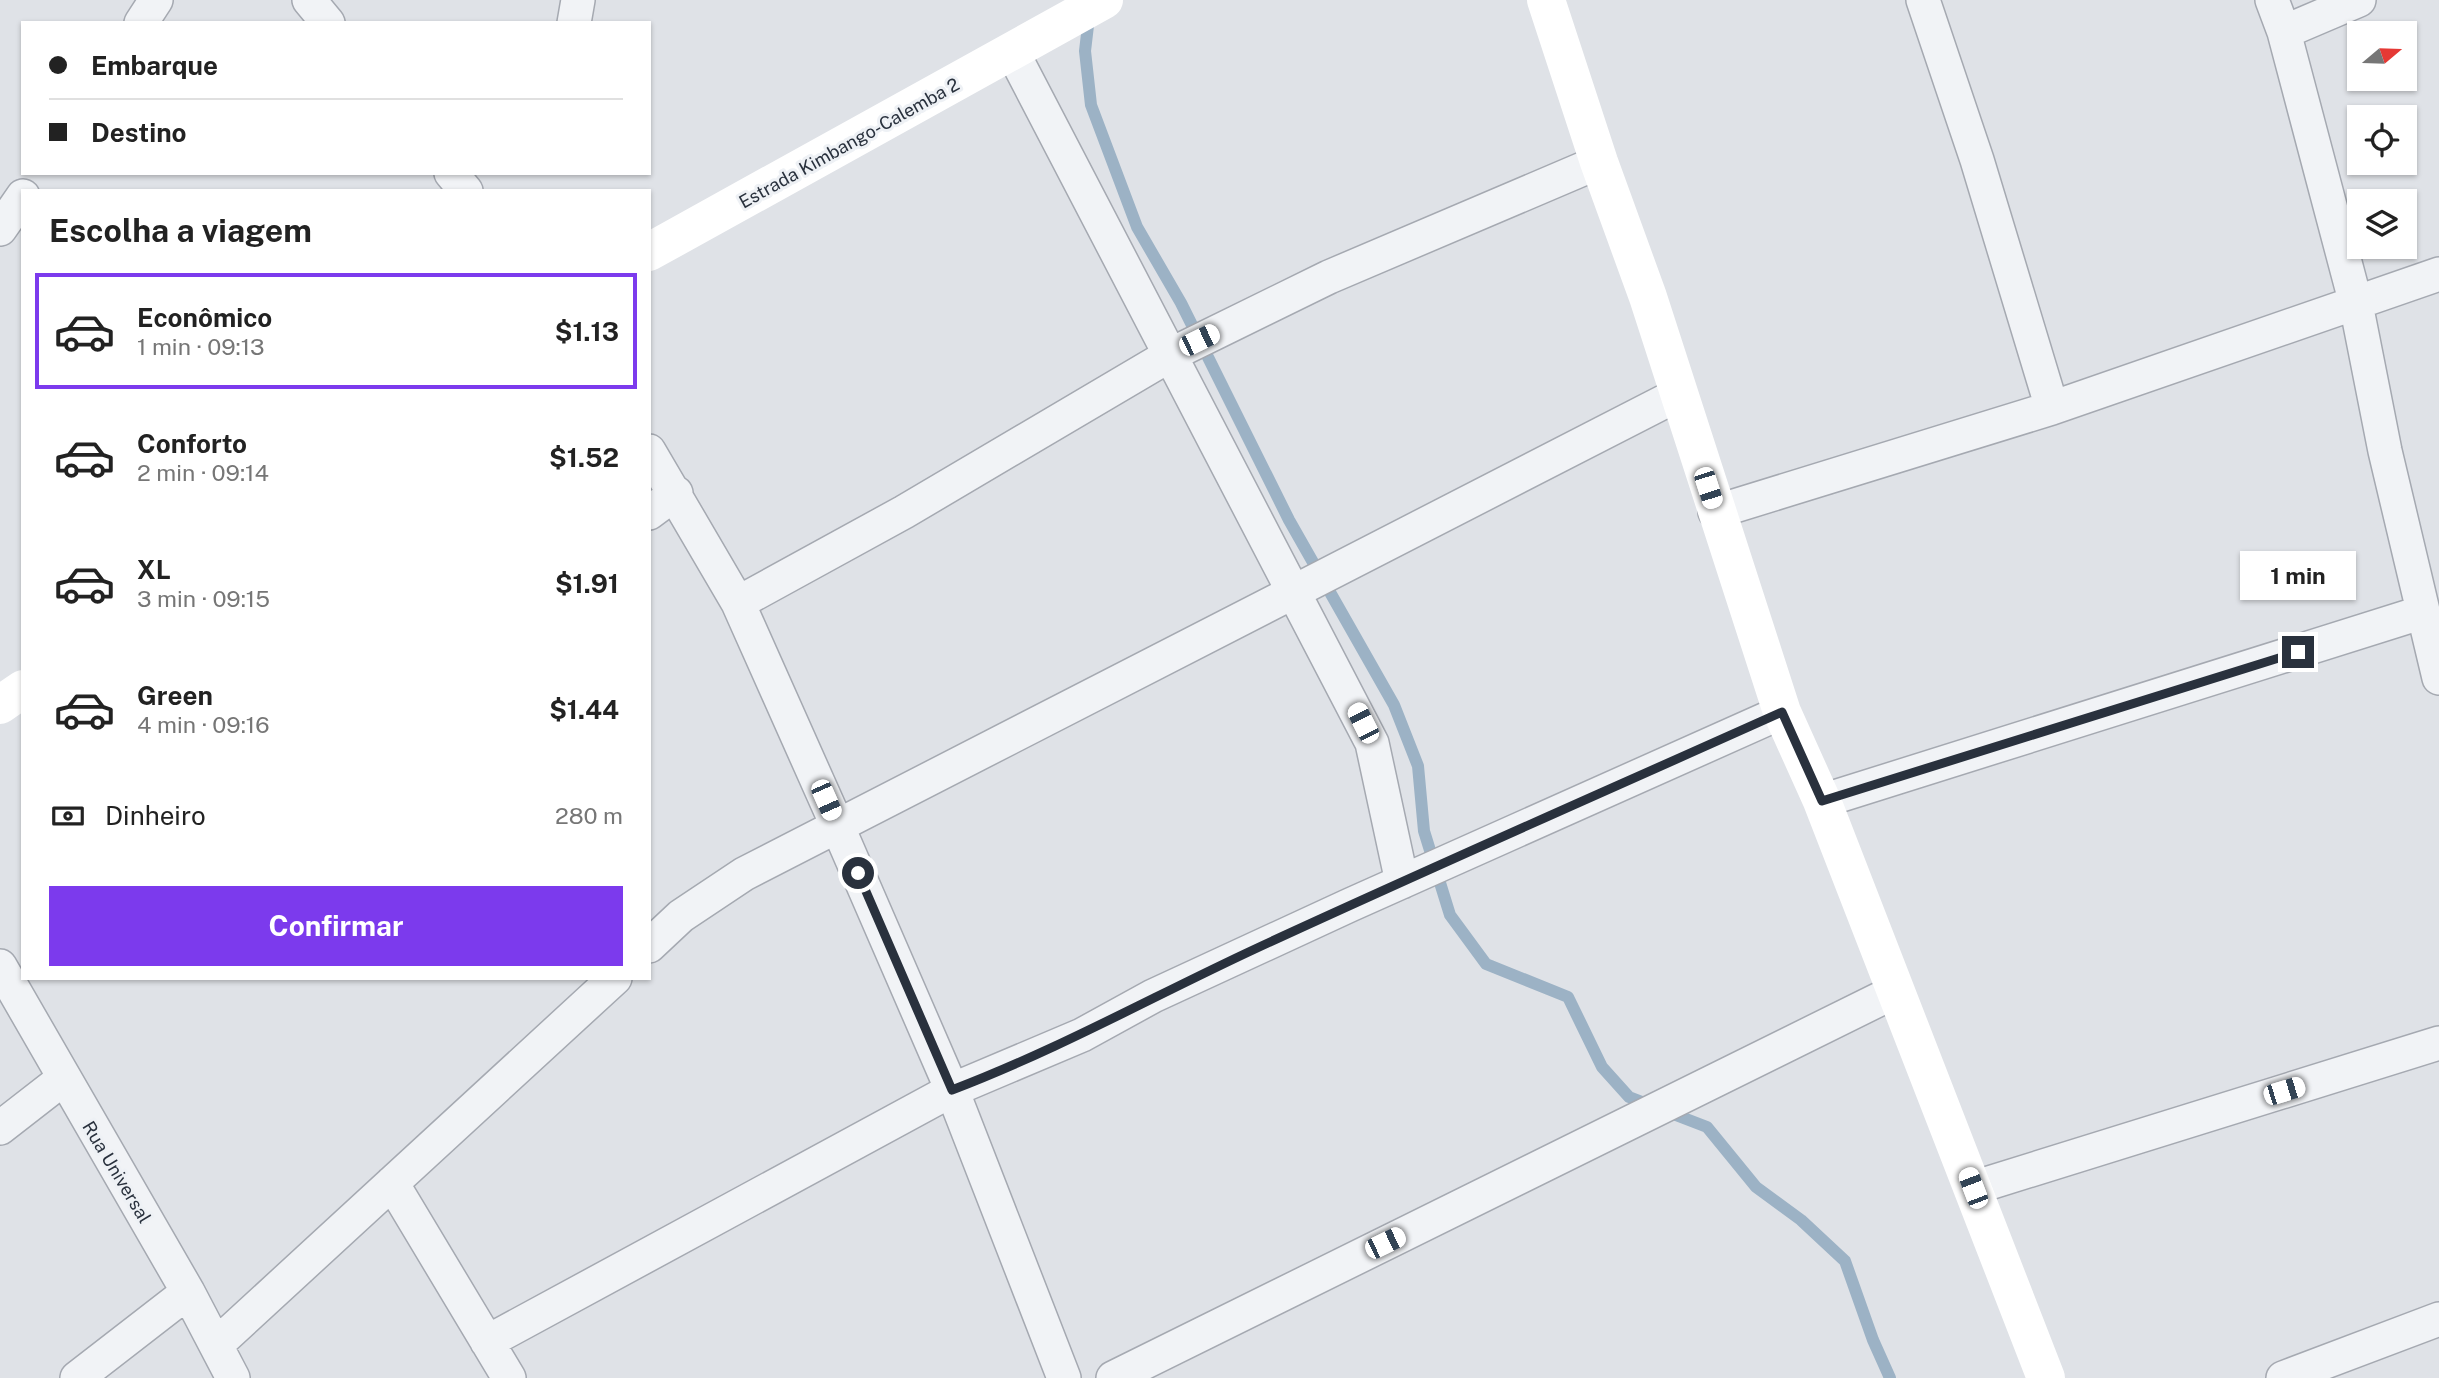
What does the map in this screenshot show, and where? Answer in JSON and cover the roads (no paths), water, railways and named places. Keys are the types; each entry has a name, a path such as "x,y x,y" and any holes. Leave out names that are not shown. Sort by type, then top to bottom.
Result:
{"street":[{"path":"142,21 156,0"},
{"path":"309,0 326,21"},
{"path":"574,21 578,0"},
{"name":"Estrada Kimbango-Calemba 2","path":"651,251 1013,53 1104,0"},
{"path":"1546,0 1599,162 1648,297 1677,395 1782,712 1822,801 2046,1378"},
{"path":"1923,0 1977,160 2052,408"},
{"path":"2272,0 2284,32 2356,304 2423,612 2434,644 2439,678"},
{"path":"2284,32 2359,0"},
{"path":"1013,53 1372,743 1402,881"},
{"path":"738,603 904,512 1170,355 1329,277 1599,162"},
{"path":"453,175 464,189"},
{"path":"0,229 21,199"},
{"path":"1715,512 2052,408 2439,274"},
{"path":"651,944 681,916 744,874 1677,395"},
{"path":"651,455 676,493 738,603 952,1090 1063,1378"},
{"path":"651,512 676,493"},
{"path":"1822,801 2423,612"},
{"path":"0,705 21,690"},
{"path":"487,1342 952,1090 1082,1035 1153,996 1402,881 1782,712"},
{"name":"Rua Universal","path":"10,972 63,1079 188,1292 233,1378"},
{"path":"216,1345 613,980"},
{"path":"1113,1378 1896,990"},
{"path":"1973,1188 2439,1043"},
{"path":"0,1128 63,1079"},
{"path":"392,1183 509,1378"},
{"path":"77,1378 188,1292"},
{"path":"2283,1378 2439,1319"}],"waterway":[{"path":"1089,17 1085,51 1091,105 1137,227 1181,303 1289,520 1394,705 1418,766 1424,831 1450,915 1486,964 1568,997 1602,1067 1629,1097 1707,1127 1756,1187 1801,1220 1845,1261 1873,1340 1890,1378"}]}
